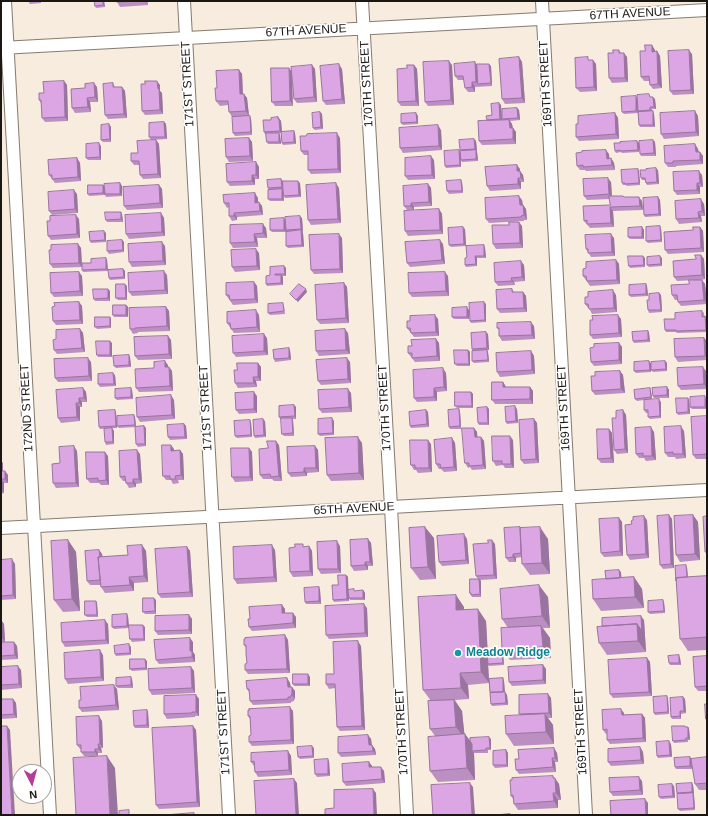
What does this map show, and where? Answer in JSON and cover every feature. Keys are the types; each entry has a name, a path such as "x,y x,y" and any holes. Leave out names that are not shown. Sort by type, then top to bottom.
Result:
{"street":[{"name":"172ND STREET","path":"5,1 4,48 50,815"},
{"name":"171ST STREET","path":"184,1 228,815"},
{"name":"170TH STREET","path":"362,1 407,815"},
{"name":"169TH STREET","path":"542,1 586,815"},
{"name":"67TH AVENUE","path":"4,48 707,10"},
{"name":"65TH AVENUE","path":"1,528 707,490"}],"building":[{"path":"95,1 103,1 103,5 95,6"},
{"path":"117,1 140,1 117,2"},
{"path":"645,45 652,45 652,52 657,51 658,84 650,85 649,76 641,77 640,51 645,51"},
{"path":"613,50 619,50 619,53 624,53 625,78 609,78 608,53 613,53"},
{"path":"689,50 691,90 670,91 668,51"},
{"path":"519,57 522,98 502,99 499,59"},
{"path":"588,57 588,60 593,60 594,87 576,88 575,58"},
{"path":"449,61 451,100 425,102 423,62"},
{"path":"475,62 476,82 472,82 472,87 465,88 463,76 455,76 454,64"},
{"path":"339,64 342,99 323,101 320,66"},
{"path":"477,64 489,64 491,83 478,84"},
{"path":"312,65 314,97 294,99 291,67"},
{"path":"407,65 414,65 416,101 398,102 397,69 407,68"},
{"path":"271,68 289,68 290,101 272,102"},
{"path":"239,70 240,94 244,94 246,111 229,112 228,101 216,101 216,71"},
{"path":"64,81 65,117 42,118 39,93 44,93 43,82"},
{"path":"145,81 157,81 158,89 159,88 160,110 142,111 141,84 145,84"},
{"path":"94,83 95,97 87,98 88,107 72,108 71,89 85,88 85,84"},
{"path":"113,83 113,87 122,87 124,114 105,115 103,84"},
{"path":"649,94 650,97 653,97 654,107 650,107 650,110 638,111 637,95"},
{"path":"636,96 636,111 622,112 621,97"},
{"path":"499,103 500,119 487,120 486,116 492,115 491,104"},
{"path":"517,108 518,118 502,119 502,109"},
{"path":"653,111 653,125 639,125 638,112"},
{"path":"695,111 696,132 661,134 660,113"},
{"path":"320,112 321,127 313,128 312,113"},
{"path":"416,113 417,122 401,123 401,114"},
{"path":"615,113 616,134 576,137 576,124 578,124 578,116"},
{"path":"250,116 251,132 233,133 232,117"},
{"path":"278,117 280,131 264,132 263,120 271,120 271,118"},
{"path":"509,120 510,128 513,128 513,139 479,141 478,121"},
{"path":"164,122 165,137 149,137 149,123"},
{"path":"109,124 110,139 101,140 101,125"},
{"path":"438,125 439,146 400,148 399,128"},
{"path":"294,131 294,142 282,143 281,132"},
{"path":"266,133 279,133 279,142 267,142"},
{"path":"337,133 338,169 308,170 308,151 301,151 300,136 306,136 307,134"},
{"path":"249,138 250,156 226,157 225,139"},
{"path":"474,139 475,149 460,150 459,140"},
{"path":"156,140 158,174 140,175 139,161 131,161 131,153 138,153 137,141"},
{"path":"653,140 654,153 640,154 639,141"},
{"path":"637,141 638,150 615,151 614,143"},
{"path":"99,143 100,157 86,158 86,144"},
{"path":"695,144 696,152 700,152 700,160 673,161 673,163 665,163 664,146"},
{"path":"459,150 460,165 445,166 444,151"},
{"path":"476,150 476,159 461,160 460,151"},
{"path":"606,150 607,159 611,158 612,165 577,166 576,153 582,151"},
{"path":"431,156 432,175 405,176 405,158"},
{"path":"77,158 78,177 52,179 52,175 49,175 48,160"},
{"path":"256,162 256,175 252,175 252,181 227,182 226,164"},
{"path":"517,165 517,171 520,171 521,178 518,178 518,184 487,186 485,167"},
{"path":"656,168 657,182 646,183 645,178 641,178 640,170"},
{"path":"638,169 639,183 622,183 621,170"},
{"path":"699,171 700,183 697,183 697,190 674,191 673,172"},
{"path":"608,178 609,194 584,196 583,179"},
{"path":"281,179 282,187 268,188 267,180"},
{"path":"461,180 462,191 447,191 446,181"},
{"path":"283,181 298,181 299,195 284,196"},
{"path":"120,183 120,194 105,194 104,184"},
{"path":"336,183 338,219 308,220 306,185"},
{"path":"428,184 429,202 411,203 411,206 404,206 403,186"},
{"path":"88,185 103,185 103,193 88,194"},
{"path":"159,185 160,203 124,206 123,187"},
{"path":"282,189 282,199 268,199 268,190"},
{"path":"74,190 75,209 49,211 48,192"},
{"path":"255,193 255,203 259,202 260,211 234,213 234,216 229,216 229,203 224,203 223,195"},
{"path":"519,196 520,205 523,205 524,215 521,217 486,219 485,198"},
{"path":"609,196 639,197 640,206 610,207 611,223 587,224 587,220 584,221 583,206 610,205"},
{"path":"658,197 659,214 644,215 643,198"},
{"path":"701,199 702,211 698,212 699,218 676,219 675,201"},
{"path":"439,209 440,230 405,231 404,211"},
{"path":"105,212 121,212 121,219 106,220"},
{"path":"161,213 162,232 126,234 125,215"},
{"path":"76,215 77,234 48,236 47,221 50,221 50,216"},
{"path":"300,216 301,229 286,230 285,217"},
{"path":"284,218 284,230 270,230 270,219"},
{"path":"509,222 519,222 520,243 493,244 492,225 509,225"},
{"path":"263,224 263,233 254,234 255,242 230,243 230,225"},
{"path":"660,226 661,240 646,241 646,227"},
{"path":"463,227 464,244 449,245 448,228"},
{"path":"642,227 642,237 628,237 628,228"},
{"path":"693,227 700,227 701,248 665,250 664,232 693,230"},
{"path":"301,230 302,245 286,246 286,232"},
{"path":"104,231 105,240 90,241 89,232"},
{"path":"339,234 340,269 311,270 309,235"},
{"path":"611,234 612,252 588,253 588,249 586,249 585,235"},
{"path":"122,240 123,250 107,251 107,241"},
{"path":"440,240 442,260 407,263 405,242"},
{"path":"162,242 163,261 129,262 128,244"},
{"path":"78,244 79,263 50,264 49,250 51,250 51,245"},
{"path":"484,245 484,256 475,256 476,264 465,265 465,258 467,257 466,246"},
{"path":"256,249 257,266 232,267 231,250"},
{"path":"695,255 701,255 702,275 674,277 673,261 696,259"},
{"path":"628,256 643,256 644,265 629,266"},
{"path":"660,256 661,264 647,265 647,257"},
{"path":"106,258 106,269 82,270 82,263 91,263 91,259"},
{"path":"616,260 617,280 587,281 586,276 583,276 583,269 586,268 586,262"},
{"path":"521,261 522,277 511,278 512,281 495,282 494,263"},
{"path":"284,266 285,274 275,274 281,275 281,283 266,284 266,276 270,275 270,267"},
{"path":"123,269 124,277 109,278 108,270"},
{"path":"164,271 165,290 129,292 128,273"},
{"path":"79,272 80,291 51,293 50,273"},
{"path":"445,272 446,291 409,293 408,273"},
{"path":"689,280 702,280 704,300 678,302 677,295 672,295 671,285 689,284"},
{"path":"254,282 255,299 230,300 229,295 226,295 226,283"},
{"path":"344,283 346,318 317,320 315,285"},
{"path":"116,284 125,284 126,298 116,298"},
{"path":"299,284 306,289 296,300 290,294"},
{"path":"646,284 646,294 629,295 629,285"},
{"path":"93,289 108,289 108,298 94,299"},
{"path":"512,289 512,292 523,292 524,308 497,309 496,290"},
{"path":"613,290 614,308 589,309 588,304 585,304 585,297 588,297 588,292"},
{"path":"659,293 661,310 648,310 647,300 649,300 649,294"},
{"path":"79,302 80,320 53,321 52,307 55,306 54,303"},
{"path":"484,302 485,320 470,321 469,303"},
{"path":"283,303 284,311 268,313 268,304"},
{"path":"113,305 126,305 126,315 113,315"},
{"path":"166,307 167,326 130,329 129,308"},
{"path":"467,307 467,317 452,317 452,308"},
{"path":"256,310 257,327 231,329 230,323 227,323 227,312"},
{"path":"702,311 702,317 705,316 706,330 665,330 664,319 675,319 675,313"},
{"path":"435,315 436,332 411,333 410,328 407,328 407,321 410,321 410,316"},
{"path":"618,315 619,333 590,335 590,320 593,320 592,316"},
{"path":"95,317 110,317 110,326 95,327"},
{"path":"531,322 532,335 499,336 499,328 497,328 497,323"},
{"path":"80,329 82,348 54,350 53,340 56,339 56,330"},
{"path":"345,329 346,350 316,351 315,331"},
{"path":"648,331 648,340 633,341 632,332"},
{"path":"486,332 487,348 472,349 471,333"},
{"path":"264,334 264,351 233,353 232,336"},
{"path":"168,336 169,354 135,356 134,337"},
{"path":"704,338 705,356 675,357 674,339"},
{"path":"436,339 437,356 412,358 412,353 408,353 408,346 412,346 411,340"},
{"path":"96,341 110,341 110,355 97,355"},
{"path":"619,343 619,360 591,362 590,348 594,347 594,344"},
{"path":"289,348 289,358 274,359 273,350"},
{"path":"454,350 468,350 469,364 455,364"},
{"path":"487,350 488,360 472,361 472,351"},
{"path":"531,351 532,370 497,372 496,353"},
{"path":"129,355 129,365 114,366 113,356"},
{"path":"88,358 89,376 55,378 54,359"},
{"path":"347,358 348,379 318,381 316,360"},
{"path":"165,361 165,367 169,367 170,386 136,388 135,369 154,368 154,362"},
{"path":"649,361 650,370 634,371 634,362"},
{"path":"665,361 666,369 651,370 651,362"},
{"path":"237,363 258,363 258,377 253,377 254,383 235,383 234,370 237,370"},
{"path":"703,367 704,384 678,386 677,368"},
{"path":"443,368 444,387 434,388 434,397 414,398 413,370"},
{"path":"620,371 621,389 592,391 591,376 595,376 595,372"},
{"path":"113,373 114,384 98,384 98,374"},
{"path":"492,382 503,382 503,387 530,387 530,399 492,400"},
{"path":"667,387 667,395 653,396 652,388"},
{"path":"83,388 84,398 79,398 79,403 76,403 77,417 58,418 56,390"},
{"path":"131,388 131,397 115,398 115,389"},
{"path":"650,388 651,397 635,399 634,390"},
{"path":"348,389 349,407 319,409 318,390"},
{"path":"254,392 254,409 236,410 235,393"},
{"path":"455,392 471,392 472,406 455,406"},
{"path":"171,395 172,415 137,417 136,398"},
{"path":"705,396 705,407 690,407 690,397"},
{"path":"676,398 688,398 688,412 677,413"},
{"path":"659,399 660,416 648,417 648,410 644,410 644,400"},
{"path":"294,405 295,416 279,417 279,406"},
{"path":"515,406 516,421 506,422 505,407"},
{"path":"487,407 488,423 478,423 477,408"},
{"path":"459,409 460,426 449,427 448,410"},
{"path":"115,410 116,426 99,427 98,411"},
{"path":"426,410 427,424 410,426 409,412"},
{"path":"623,410 625,449 614,450 612,418 616,418 616,411"},
{"path":"134,415 135,425 117,426 117,416"},
{"path":"707,416 707,454 693,455 691,417"},
{"path":"281,418 292,418 293,433 282,434"},
{"path":"332,418 333,433 318,434 318,419"},
{"path":"263,419 264,435 254,436 253,420"},
{"path":"534,419 536,459 521,460 519,420"},
{"path":"250,420 251,435 235,436 234,421"},
{"path":"184,424 185,437 168,437 167,425"},
{"path":"144,426 145,444 136,444 135,427"},
{"path":"681,426 683,454 673,454 673,452 665,453 664,427"},
{"path":"651,427 652,456 643,456 643,453 636,454 635,428"},
{"path":"112,428 113,442 105,442 104,429"},
{"path":"462,428 474,428 475,437 481,437 483,465 469,466 469,463 465,463"},
{"path":"597,429 609,429 611,458 598,459"},
{"path":"492,436 510,436 511,464 502,464 502,461 493,461"},
{"path":"358,437 359,473 327,475 325,438"},
{"path":"452,438 454,467 441,468 440,464 436,464 434,440"},
{"path":"410,440 428,440 429,468 415,468 415,465 411,465"},
{"path":"267,441 276,441 279,476 271,477 270,474 260,475 259,449 268,448"},
{"path":"162,445 171,445 171,451 180,450 181,475 175,476 176,479 170,479 170,476 163,476"},
{"path":"74,446 76,483 53,483 52,464 60,463 59,447"},
{"path":"315,446 316,468 304,468 304,472 288,473 287,447"},
{"path":"231,448 249,448 250,477 232,477"},
{"path":"137,450 139,479 133,479 133,483 126,483 125,476 120,477 119,451"},
{"path":"86,452 105,452 106,480 98,481 98,478 87,479"},
{"path":"1,471 5,471 5,479 1,479"},
{"path":"669,515 671,564 660,565 657,516"},
{"path":"693,515 695,554 676,555 674,516"},
{"path":"644,516 646,554 627,555 625,525 632,524 631,521 633,520 633,517"},
{"path":"707,516 707,552 705,552 703,517"},
{"path":"619,518 620,551 601,553 599,519"},
{"path":"425,527 428,567 411,568 409,528"},
{"path":"520,527 521,553 513,554 513,557 506,558 504,528"},
{"path":"540,527 542,563 522,564 520,528"},
{"path":"464,534 466,560 439,562 437,536"},
{"path":"368,539 370,562 365,562 365,565 351,566 350,540"},
{"path":"68,540 72,599 54,600 51,541"},
{"path":"488,540 492,540 494,575 476,576 473,544 488,543"},
{"path":"337,541 338,569 318,569 317,542"},
{"path":"295,544 303,544 303,547 309,546 310,571 290,572 289,548 295,547"},
{"path":"142,545 144,576 129,577 130,585 101,587 98,557 128,555 127,546"},
{"path":"272,545 274,577 234,579 233,547"},
{"path":"187,547 190,592 158,594 155,549"},
{"path":"99,550 100,557 98,557 100,580 87,581 85,551"},
{"path":"12,559 13,595 1,596 1,560"},
{"path":"686,565 687,577 676,578 676,581 675,566"},
{"path":"619,570 620,578 606,579 605,571"},
{"path":"338,575 346,575 347,599 333,600 332,585 338,585"},
{"path":"707,576 707,637 680,639 676,578"},
{"path":"634,577 635,597 593,599 592,580"},
{"path":"470,579 479,579 480,594 471,595"},
{"path":"539,585 542,616 502,619 500,589"},
{"path":"319,587 319,601 305,602 304,588"},
{"path":"354,589 354,591 363,590 363,598 349,598 348,590"},
{"name":"Meadow Ridge","path":"456,595 456,610 478,609 481,672 460,673 461,688 423,690 418,597"},
{"path":"143,598 154,598 155,611 143,612"},
{"path":"663,600 664,611 648,612 648,601"},
{"path":"85,601 96,601 97,615 85,615"},
{"path":"364,604 365,633 326,635 325,606"},
{"path":"282,605 282,613 293,613 293,623 249,627 249,607"},
{"path":"127,614 127,626 112,627 112,615"},
{"path":"189,615 189,630 155,631 155,616"},
{"path":"641,616 642,631 637,624 602,626 602,618"},
{"path":"105,620 106,640 62,642 61,623"},
{"path":"637,624 638,641 599,643 597,627"},
{"path":"129,625 143,625 144,639 130,639"},
{"path":"541,626 543,647 502,649 501,628"},
{"path":"285,635 287,669 245,670 245,664 247,663 246,645 244,645 245,638"},
{"path":"190,638 190,651 192,651 192,657 156,660 154,640"},
{"path":"358,641 362,726 337,727 335,684 326,684 326,674 334,674 333,642"},
{"path":"1,642 14,642 15,655 1,656"},
{"path":"129,644 130,653 115,654 114,646"},
{"path":"100,650 101,677 65,679 64,653"},
{"path":"502,652 503,663 488,664 487,653"},
{"path":"679,655 679,663 669,663 668,656"},
{"path":"707,656 707,686 695,687 693,657"},
{"path":"647,658 649,692 610,694 608,660"},
{"path":"130,659 145,659 146,668 130,669"},
{"path":"543,665 543,680 509,682 508,667"},
{"path":"18,666 19,684 1,685 1,667"},
{"path":"191,667 192,688 149,690 148,669"},
{"path":"293,674 308,674 308,684 293,684"},
{"path":"131,677 131,685 116,686 116,678"},
{"path":"287,678 288,687 292,687 292,695 291,697 288,697 288,699 250,701 249,689 247,689 246,681"},
{"path":"503,678 503,692 490,692 489,679"},
{"path":"114,685 116,705 79,708 79,700 81,700 80,687"},
{"path":"505,692 506,703 491,704 490,693"},
{"path":"548,694 549,713 519,714 519,695"},
{"path":"196,695 196,712 164,714 164,696"},
{"path":"667,696 668,712 654,713 653,697"},
{"path":"683,697 684,711 680,711 680,716 671,717 670,698"},
{"path":"1,699 13,699 14,714 1,715"},
{"path":"454,700 456,727 430,729 428,701"},
{"path":"705,704 707,704 707,719 706,719"},
{"path":"290,707 291,740 249,742 249,736 251,735 250,716 248,716 249,709"},
{"path":"621,709 622,715 642,714 643,738 607,740 607,729 603,730 602,710"},
{"path":"147,710 147,725 134,726 133,711"},
{"path":"545,714 546,732 506,734 505,716"},
{"path":"99,716 99,749 95,749 95,752 81,752 81,745 77,745 76,717"},
{"path":"1,726 7,726 12,815 1,815"},
{"path":"193,726 197,802 156,805 152,728"},
{"path":"672,726 688,727 688,738 686,738 686,740 673,741"},
{"path":"465,734 467,768 430,771 428,737"},
{"path":"368,735 369,745 372,745 373,751 338,753 338,737"},
{"path":"489,737 490,748 486,748 486,750 472,751 470,738"},
{"path":"669,741 670,755 657,756 656,742"},
{"path":"312,746 313,756 298,757 297,747"},
{"path":"640,747 641,760 608,762 608,749"},
{"path":"554,748 555,758 552,758 553,767 516,770 515,759 519,759 518,750"},
{"path":"506,750 507,765 493,765 493,751"},
{"path":"288,751 289,770 255,772 254,761 251,762 251,753"},
{"path":"107,756 110,815 76,815 73,758"},
{"path":"690,757 690,766 675,767 674,758"},
{"path":"707,757 707,783 695,784 691,759"},
{"path":"328,759 328,774 315,774 314,760"},
{"path":"369,762 369,767 381,767 382,779 343,782 342,764"},
{"path":"553,776 553,778 555,778 556,793 553,793 554,801 514,804 513,795 511,796 510,780 512,780 512,778"},
{"path":"639,777 640,790 610,792 609,778"},
{"path":"294,779 296,815 256,815 254,781"},
{"path":"470,783 472,815 433,815 431,785"},
{"path":"692,783 692,792 677,793 676,784"},
{"path":"672,784 673,796 659,797 658,785"},
{"path":"373,789 374,815 325,815 325,809 334,808 334,790"},
{"path":"693,793 694,808 678,809 677,794"},
{"path":"645,799 646,815 611,815 610,801"},
{"path":"129,810 129,815 119,815 119,811"},
{"path":"194,813 194,815 165,815"}],"place":[{"name":"Meadow Ridge","path":"458,653"}]}
